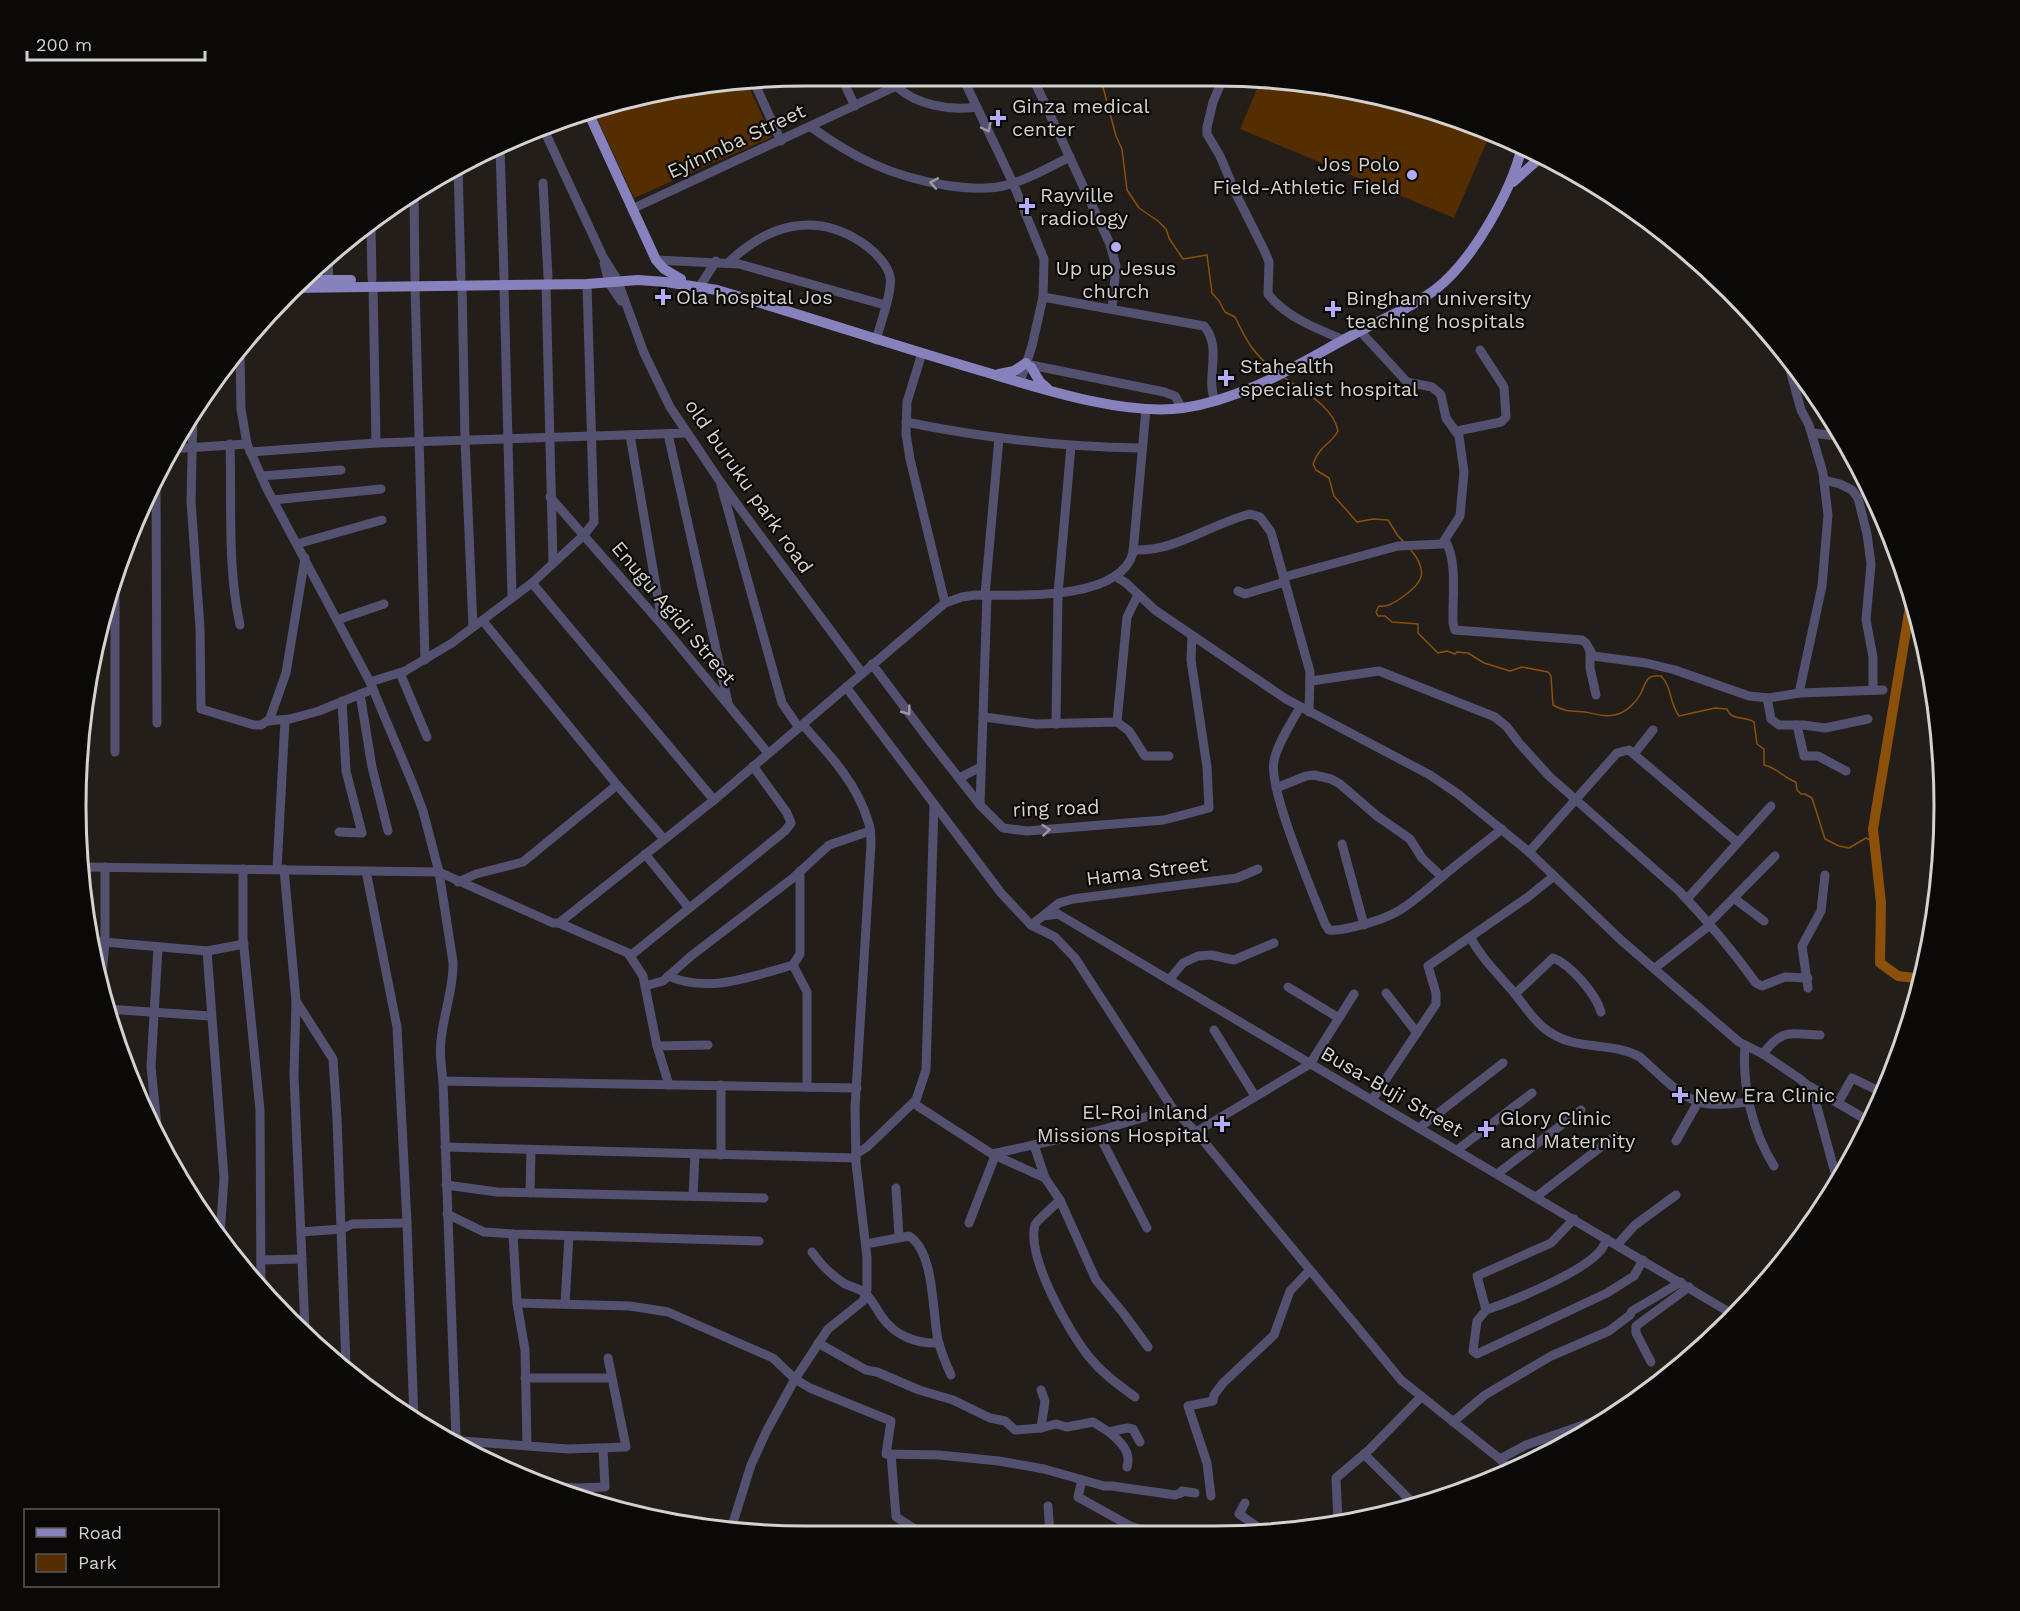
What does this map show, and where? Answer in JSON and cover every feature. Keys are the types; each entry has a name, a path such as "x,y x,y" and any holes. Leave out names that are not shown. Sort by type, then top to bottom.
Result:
{"main road":[{"path":"591,119 656,260 664,269 681,279"},
{"path":"547,281 587,284 648,274 702,283 717,290 1055,392 1146,409 1182,408 1215,401 1273,380 1415,303 1447,279 1477,241 1509,187 1520,154"},
{"path":"1509,187 1535,161"},
{"path":"648,274 655,270 656,260"},
{"path":"306,287 373,283 612,279 652,280 717,290"},
{"path":"314,280 373,283"},
{"path":"993,374 1014,371 1030,365 1040,382 1055,392"}],"street":[{"path":"845,86 855,106"},
{"path":"897,86 908,95 935,105 976,107"},
{"name":"Eyinmba Street","path":"632,209 897,86"},
{"path":"967,86 1013,183 1044,259 1043,297 1030,365 1024,383"},
{"path":"1037,86 1102,224 1114,257 1116,277 1112,309"},
{"path":"1220,86 1213,102 1207,134 1220,156 1269,262 1268,294 1277,305 1313,327 1344,340"},
{"path":"756,87 781,141"},
{"path":"811,127 867,163 904,177 972,188 1013,183 1070,157"},
{"name":"old buruku park road","path":"546,134 627,309 656,382 670,407 719,480 862,673"},
{"path":"500,154 512,597"},
{"path":"458,175 465,439 473,627"},
{"path":"543,183 553,563"},
{"path":"414,201 426,660"},
{"path":"729,262 758,238 773,232 807,225 832,228 865,245 887,270 890,286 876,339"},
{"path":"371,231 376,443"},
{"path":"656,260 729,262 885,304"},
{"path":"702,283 716,261"},
{"path":"328,266 329,280"},
{"path":"193,427 191,501 200,628 201,710 254,725 320,711 360,694 371,685 426,660 483,621 532,583 584,535 594,522 587,284"},
{"path":"1043,297 1204,326 1212,341 1213,359 1210,384 1215,401"},
{"path":"1238,591 1245,594 1284,579 1398,546 1437,545 1445,540 1460,516 1464,472 1461,441 1457,431 1446,418 1441,395 1435,389 1407,382 1360,331"},
{"path":"1457,431 1505,420 1504,387 1480,350"},
{"path":"922,353 907,402 906,422 910,459 945,603"},
{"path":"240,360 242,415 249,448 273,500 371,685 423,811 439,872 453,975 440,1052 443,1080 456,1435"},
{"path":"1030,365 1164,392 1175,396 1182,408"},
{"path":"1791,375 1801,410 1812,433 1824,480 1828,515 1822,586 1798,693"},
{"path":"1117,722 1127,617 1136,593 1128,566 1133,550 1146,409"},
{"path":"906,422 999,438 1071,446 1142,448"},
{"path":"180,448 230,444 249,448 687,433"},
{"path":"1812,433 1832,435"},
{"path":"668,434 729,706"},
{"path":"630,435 660,610 657,618"},
{"path":"980,805 986,595 999,438"},
{"path":"230,444 232,552 240,626"},
{"path":"1056,724 1058,594 1071,446"},
{"path":"261,476 341,470"},
{"path":"719,480 782,703 838,765 856,793 869,821 872,844 857,1088 856,1156 866,1244 866,1294 863,1301 828,1329 795,1379 751,1465 733,1521"},
{"path":"1824,480 1852,490 1858,498 1868,534 1871,564 1866,620 1873,657 1873,690"},
{"path":"273,500 381,489"},
{"path":"156,495 157,723"},
{"name":"Enugu Agidi Street","path":"550,497 657,618 768,753"},
{"path":"1133,550 1154,550 1172,545 1245,515 1254,514 1260,518 1271,532 1311,681 1309,712"},
{"path":"297,544 382,520"},
{"path":"1445,540 1450,548 1452,564 1452,619 1455,630 1581,640 1586,643 1593,656 1599,658 1676,669 1734,692 1767,698 1798,693 1883,690"},
{"path":"269,721 286,673 305,558"},
{"path":"558,923 714,800 945,603 962,597 986,595 1058,594 1115,576 1128,566"},
{"path":"1115,576 1155,610 1192,636 1309,712 1446,784 1529,852 1622,941 1745,1045 1863,1118"},
{"path":"532,583 714,800"},
{"path":"115,603 115,752"},
{"path":"337,620 384,604"},
{"path":"483,621 617,785 664,838"},
{"name":"ring road","path":"872,664 980,805 1003,828 1027,831 1164,820 1209,808 1207,767 1191,660 1192,636"},
{"path":"1590,650 1590,668 1596,695"},
{"path":"1311,681 1379,671 1495,717 1508,727 1519,743 1549,776 1687,899 1759,985 1764,986 1785,977 1808,983 1802,946 1821,911 1826,875"},
{"path":"400,673 427,737"},
{"path":"846,687 1001,893 1031,925 1055,937 1075,958 1173,1109 1196,1132 1401,1380 1505,1464"},
{"path":"360,694 372,766 388,831"},
{"path":"1767,698 1773,723 1779,725 1826,728 1868,719"},
{"path":"339,832 362,833 346,771 342,701"},
{"path":"1300,706 1274,761 1276,788 1329,930 1364,925 1399,912 1502,830"},
{"path":"984,717 1036,724 1117,722 1129,731 1145,756 1169,756"},
{"path":"285,720 280,869 296,1001 294,1075 305,1323"},
{"path":"1797,725 1804,756 1818,756 1846,771"},
{"path":"1634,754 1653,730"},
{"path":"1529,852 1617,753 1629,750 1737,842"},
{"path":"630,956 785,831 791,823 787,813 753,766"},
{"path":"959,778 981,767"},
{"path":"1276,788 1306,776 1314,775 1331,779 1377,816 1406,835 1422,858 1442,877"},
{"path":"458,882 476,874 523,862 617,785"},
{"path":"445,1148 856,1156 916,1100 926,1070 934,804"},
{"path":"1687,899 1771,806"},
{"path":"645,986 663,981 829,845 870,831"},
{"path":"1342,844 1364,925"},
{"path":"645,854 689,908"},
{"path":"1655,968 1710,924 1775,856"},
{"path":"89,867 439,872 553,923 558,923 628,953 642,976 657,1046 669,1084"},
{"path":"103,963 105,867"},
{"path":"243,869 244,944 260,1110 261,1276"},
{"name":"Hama Street","path":"1043,916 1059,903 1073,899 1237,878 1258,869"},
{"path":"366,871 397,1027 414,1409"},
{"path":"668,976 688,984 720,984 793,965 800,954 800,871"},
{"path":"1372,1100 1436,1004 1436,993 1428,966 1528,897 1554,876"},
{"path":"1735,899 1764,921"},
{"name":"Busa-Buji Street","path":"1043,916 1058,914 1728,1311"},
{"path":"1031,925 1043,916"},
{"path":"1470,937 1484,961 1515,994 1526,1010 1548,1031 1572,1042 1600,1045 1640,1056 1685,1095 1698,1102 1716,1104 1750,1102"},
{"path":"98,942 207,951 244,944"},
{"path":"1169,980 1183,963 1198,956 1211,955 1234,960 1275,943"},
{"path":"156,1115 151,1067 158,947"},
{"path":"207,951 210,1016 224,1178 221,1225"},
{"path":"1515,994 1553,957 1570,970 1595,997 1601,1012"},
{"path":"793,965 807,992 807,1087"},
{"path":"1288,987 1339,1017"},
{"path":"1386,993 1417,1033"},
{"path":"1196,1132 1310,1064 1354,994"},
{"path":"296,1001 333,1059 346,1359"},
{"path":"116,1011 210,1016"},
{"path":"1214,1030 1255,1095"},
{"path":"1763,1054 1773,1040 1785,1034 1820,1035"},
{"path":"657,1046 708,1045"},
{"path":"1745,1045 1744,1072 1750,1102 1760,1142 1774,1166"},
{"path":"1419,1128 1503,1063"},
{"path":"1838,1103 1852,1078 1876,1090"},
{"path":"443,1080 857,1088"},
{"path":"721,1085 721,1155"},
{"path":"1807,1085 1814,1096 1835,1171"},
{"path":"1457,1150 1532,1093"},
{"path":"1676,1141 1698,1102"},
{"path":"913,1103 994,1155 1045,1178"},
{"path":"994,1155 1097,1131 1173,1109"},
{"path":"1497,1174 1581,1110"},
{"path":"1097,1131 1147,1228"},
{"path":"1536,1197 1614,1136"},
{"path":"1034,1145 1045,1178 1060,1200 1096,1280 1148,1347"},
{"path":"530,1193 531,1150"},
{"path":"693,1196 695,1154"},
{"path":"969,1223 994,1155"},
{"path":"446,1185 497,1192 764,1198"},
{"path":"896,1188 899,1237"},
{"path":"1617,1245 1635,1225 1676,1195"},
{"path":"1060,1200 1035,1225 1033,1238 1040,1268 1075,1339 1107,1376 1135,1397"},
{"path":"447,1214 484,1232 759,1240"},
{"path":"1486,1310 1477,1275 1551,1243 1574,1219"},
{"path":"301,1232 342,1229 352,1224 407,1223"},
{"path":"513,1234 517,1303 525,1350 527,1445"},
{"path":"565,1304 568,1236"},
{"path":"866,1244 909,1236 919,1245 928,1274 939,1342 951,1375"},
{"path":"1607,1239 1599,1252 1574,1271 1506,1304 1486,1310 1477,1321 1473,1351 1477,1354 1607,1293 1634,1276 1643,1260"},
{"path":"812,1252 822,1267 844,1283 866,1294 885,1322 896,1331 918,1342 926,1344 939,1342"},
{"path":"261,1260 302,1259"},
{"path":"1211,1496 1207,1463 1188,1406 1213,1401 1214,1395 1223,1383 1274,1335 1290,1291 1309,1271"},
{"path":"1651,1362 1636,1333 1636,1326 1685,1285"},
{"path":"1454,1422 1485,1395 1551,1356 1609,1330 1630,1315 1632,1311 1685,1285"},
{"path":"517,1303 630,1306 668,1312 773,1358 795,1379 810,1388 891,1421 886,1454 939,1455 999,1461 1044,1469 1104,1486 1175,1495 1182,1491 1195,1493"},
{"path":"818,1343 866,1370 953,1400 990,1418 1005,1421 1015,1430 1056,1424 1066,1427 1093,1422 1118,1439 1130,1460 1127,1467"},
{"path":"469,1441 568,1449 626,1447 608,1358"},
{"path":"525,1378 611,1378"},
{"path":"1041,1390 1045,1401 1041,1428"},
{"path":"1338,1515 1336,1478 1364,1454 1420,1397"},
{"path":"1500,1459 1526,1445 1577,1427"},
{"path":"1109,1432 1133,1429 1140,1442"},
{"path":"572,1486 605,1487 603,1449"},
{"path":"891,1454 896,1517 910,1526"},
{"path":"1364,1454 1409,1499"},
{"path":"1082,1480 1078,1497 1130,1526"},
{"path":"1245,1503 1239,1514 1254,1524"},
{"path":"1048,1506 1049,1526"}],"green space":[{"name":"Jos Polo Field-Athletic Field","path":"1258,87 1262,87 1355,99 1401,110 1488,139 1454,218 1240,129"},
{"path":"749,88 772,137 634,198 596,117 665,99"}],"waterway":[{"path":"1103,86 1116,136 1122,149 1127,190 1139,208 1166,229 1169,238 1183,259 1207,255 1212,293 1225,312 1235,317 1247,341 1257,354 1277,372"},
{"path":"1283,377 1308,393 1324,407 1335,422 1338,431 1322,448 1313,464 1316,470 1329,478 1334,496 1357,522 1373,519 1388,520 1404,542"},
{"path":"1411,550 1422,571 1419,582 1396,602 1379,606 1376,612 1378,616 1385,616 1392,622 1418,624 1418,633 1438,653 1447,651 1455,654 1457,652 1468,653 1484,663 1510,671 1522,667 1548,672 1551,676 1553,705 1565,710 1606,716 1621,713 1636,701 1649,678 1661,676 1665,680 1679,716 1715,708 1727,709 1735,717 1754,722 1757,744 1764,749 1764,765 1796,782 1797,790 1812,798 1825,839 1849,848 1866,838 1874,842"},
{"path":"1909,615 1873,829 1881,903 1880,963 1898,976 1913,978"}],"place":[{"name":"Ginza medical center","path":"998,118"},
{"name":"Jos Polo Field-Athletic Field","path":"1412,175"},
{"name":"Rayville radiology","path":"1027,206"},
{"name":"Up up Jesus church","path":"1116,247"},
{"name":"Ola hospital Jos","path":"663,297"},
{"name":"Bingham university teaching hospitals","path":"1333,309"},
{"name":"Stahealth specialist hospital","path":"1226,378"},
{"name":"New Era Clinic","path":"1680,1095"},
{"name":"El-Roi Inland Missions Hospital","path":"1222,1124"},
{"name":"Glory Clinic and Maternity","path":"1486,1129"}]}
